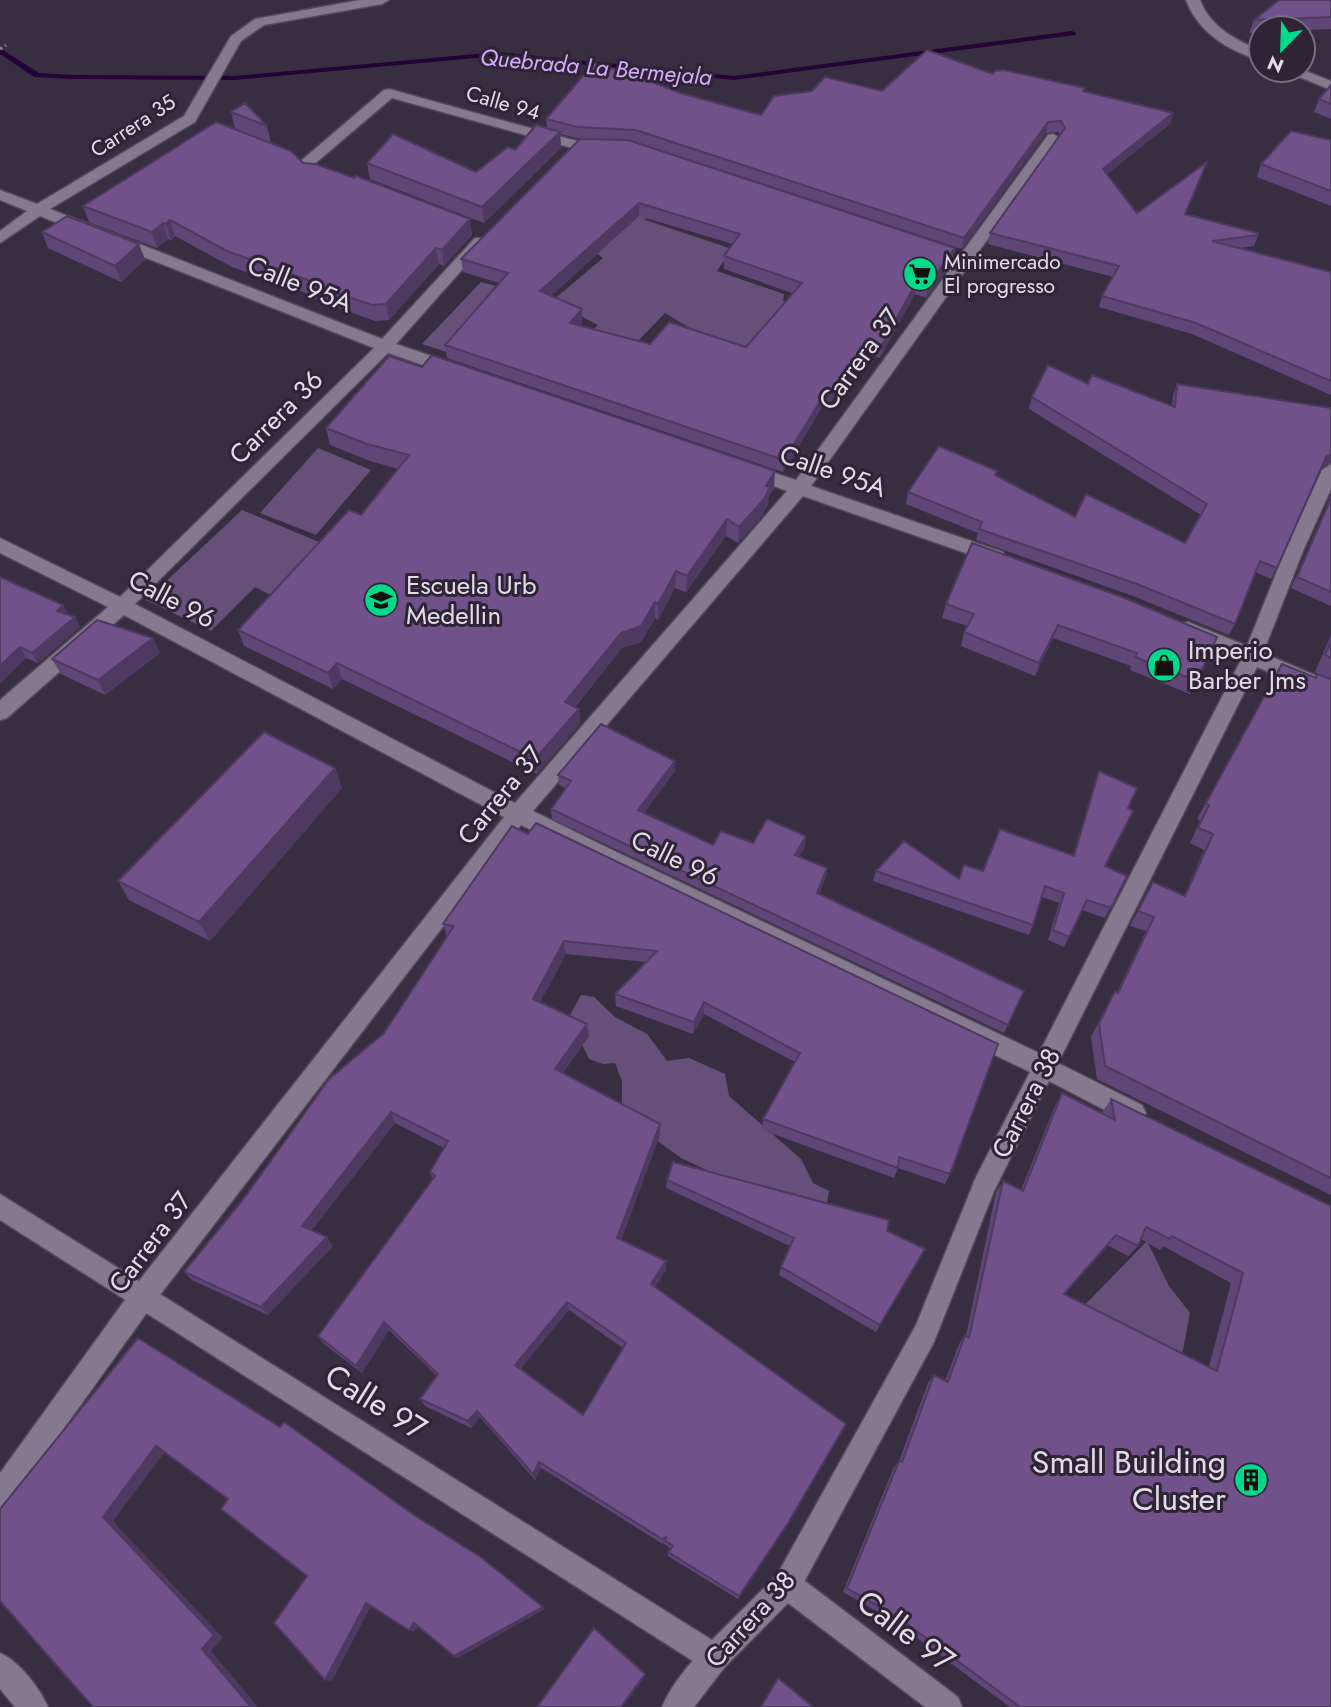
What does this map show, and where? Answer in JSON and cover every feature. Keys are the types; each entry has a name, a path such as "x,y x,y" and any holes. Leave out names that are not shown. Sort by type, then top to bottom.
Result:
{"street":[{"name":"Carrera 35","path":"0,238 39,209 190,119 236,39 260,22 382,0"},
{"path":"1194,0 1201,20 1222,38 1247,50"},
{"name":"Calle 94","path":"307,163 389,93 571,150 617,147"},
{"path":"190,119 209,126"},
{"name":"Carrera 37","path":"0,1496 144,1295 518,814 800,488 960,256 1053,138"},
{"name":"Calle 95A","path":"0,195 385,346 476,377"},
{"name":"Carrera 36","path":"0,712 124,604 385,346 481,231"},
{"name":"Calle 95A","path":"736,466 1010,562"},
{"name":"Carrera 38","path":"676,1707 714,1658 787,1585 925,1333 984,1185 1252,657 1294,551 1331,470"},
{"name":"Calle 96","path":"0,545 124,604 344,725 518,814 1044,1067 1149,1121"},
{"path":"1176,624 1331,690"},
{"name":"Calle 97","path":"0,1206 714,1658"},
{"name":"Calle 97","path":"787,1585 948,1707"},
{"path":"0,1667 34,1707"}],"path":[{"path":"0,49 6,45"}],"shaded area":[{"path":"657,196 645,220 732,249 717,271 784,294 783,301 840,321 750,348 734,343 727,351 665,313 635,344 546,372 598,325 552,301 603,258 591,249"},
{"path":"481,282 500,287 447,352 422,344"},
{"path":"318,448 371,470 316,535 260,513"},
{"path":"242,510 324,544 280,600 255,587 211,631 146,600"},
{"path":"581,995 594,997 615,1017 647,1034 667,1061 689,1058 725,1074 729,1096 801,1159 813,1183 829,1191 825,1216 740,1186 681,1158 622,1115 622,1081 615,1063 603,1064 589,1059 569,1017"},
{"path":"1147,1241 1169,1286 1190,1313 1182,1355 1078,1312"}],"building":[{"path":"1279,0 1331,0 1331,17 1317,18 1317,14 1262,14"},
{"path":"927,50 993,74 995,71 1004,70 1085,88 1083,91 1173,113 1103,169 1137,213 1207,162 1185,214 1258,233 1212,241 1331,272 1331,381 1196,323 1102,296 1119,266 990,233 1065,128 1061,121 1048,122 964,238 636,130 577,127 546,119 594,63 680,93 761,115 774,96 812,91 825,77 882,91"},
{"path":"1331,85 1331,104 1319,99"},
{"path":"245,103 267,126 231,112"},
{"path":"216,122 291,151 303,163 316,164 354,178 356,176 470,219 442,250 436,248 386,304 372,305 227,251 170,220 152,232 83,206"},
{"path":"536,125 560,132 482,207 367,163 393,134 476,172 508,147 515,150"},
{"path":"1291,131 1331,140 1331,191 1261,164"},
{"path":"580,139 628,140 955,248 928,285 917,281 882,345 874,342 843,381 840,379 827,396 824,395 784,460 445,345 508,273 461,259","holes":["639,203 740,234 724,256 802,283 746,347 669,322 650,344 570,323 582,309 540,291"]},
{"path":"67,216 139,244 115,266 42,232"},
{"path":"432,355 775,471 766,486 770,487 764,499 739,527 727,519 687,576 676,571 658,604 655,602 641,626 621,633 565,702 579,709 535,759 337,663 328,673 238,630 349,510 361,515 409,455 367,444 326,428 389,356 422,367"},
{"path":"1048,365 1088,384 1092,375 1175,407 1177,384 1331,408 1331,454 1326,457 1277,568 1260,561 1235,624 1137,584 979,529 982,522 908,492 939,446 997,471 995,475 1075,517 1086,494 1185,543 1207,504 1032,397"},
{"path":"1331,498 1331,592 1297,577"},
{"path":"972,543 1122,597 1217,637 1197,681 1135,657 1137,653 1058,625 1039,663 964,632 974,614 946,604"},
{"path":"0,577 63,605 57,611 75,617 32,653 20,647 0,666"},
{"path":"97,620 153,638 98,680 52,659"},
{"path":"1331,642 1331,658 1325,655"},
{"path":"1282,664 1316,678 1317,674 1331,679 1331,1178 1105,1066 1099,1024 1115,991 1118,993 1154,917 1138,911 1153,882 1185,896 1213,834 1198,828 1209,805 1206,803"},
{"path":"601,724 675,761 638,810 713,845 721,831 753,843 767,819 806,836 795,855 827,868 817,893 1024,991 1008,1025 551,809 571,781 558,775"},
{"path":"264,732 335,768 199,922 118,881"},
{"path":"1099,771 1137,788 1128,808 1133,811 1105,866 1127,876 1111,908 1087,900 1069,937 1053,930 1064,893 1045,886 1033,925 876,871 904,841 959,879 964,865 983,871 1000,829 1074,856"},
{"path":"536,823 998,1044 950,1174 899,1157 898,1168 763,1119 800,1053 704,1002 694,1022 615,994 657,951 564,941 533,999 587,1024 555,1069 660,1124 617,1238 666,1261 651,1284 846,1424 788,1523 739,1596 668,1552 673,1546 664,1540 667,1537 662,1539 539,1462 533,1474 477,1411 468,1421 420,1399 438,1374 384,1322 356,1366 318,1336 435,1176 430,1172 448,1141 391,1112 302,1226 327,1237 261,1307 184,1272 245,1197 329,1079 384,1033 454,926 443,924 512,826 528,834","holes":["567,1302 626,1343 583,1415 515,1365"]},
{"path":"1062,1093 1115,1120 1111,1099 1331,1206 1331,1707 1020,1707 899,1618 847,1588 899,1461 902,1462 934,1375 948,1382 965,1335 969,1338 1003,1181 1023,1191","holes":["1146,1227 1170,1239 1172,1236 1243,1273 1217,1371 1064,1294 1116,1235 1138,1246"]},
{"path":"673,1162 889,1220 887,1231 925,1249 880,1325 781,1267 794,1238 667,1180"},
{"path":"138,1338 280,1427 284,1422 414,1515 482,1558 543,1607 454,1656 414,1623 409,1630 366,1603 325,1680 274,1623 307,1576 221,1509 228,1499 156,1446 103,1517 214,1635 202,1649 251,1707 93,1707 0,1601 0,1509"},
{"path":"594,1628 645,1674 621,1707 537,1707"},
{"path":"778,1678 813,1707 761,1707"}],"waterway":[{"name":"Quebrada La Bermejala","path":"0,50 37,75 73,77 235,78 498,54 734,78 1072,33"}],"place":[{"name":"Minimercado El progresso","path":"920,274"},
{"name":"Escuela Urb Medellin","path":"381,600"},
{"name":"Imperio Barber Jms","path":"1164,665"},
{"name":"Small Building Cluster","path":"1251,1480"}]}
